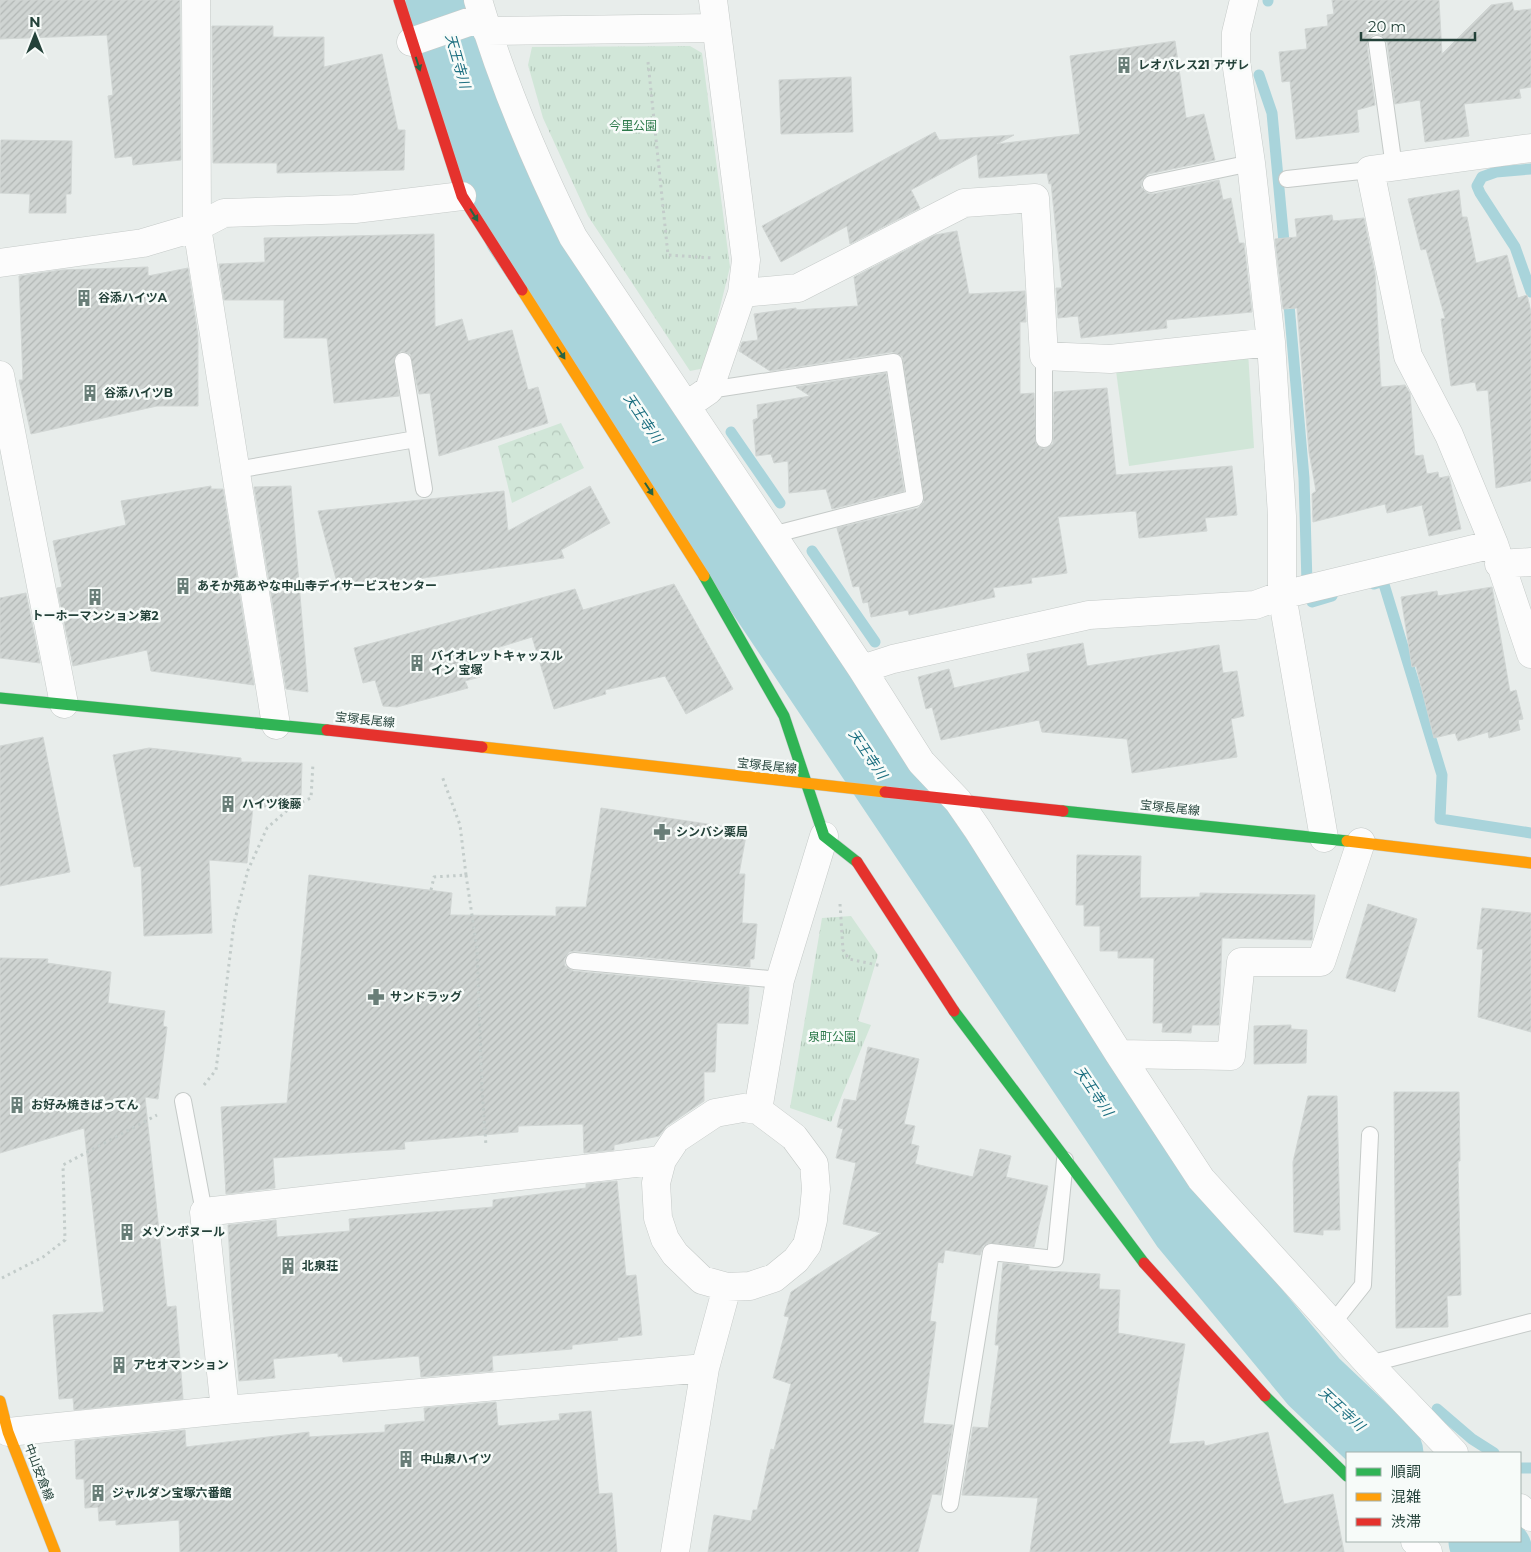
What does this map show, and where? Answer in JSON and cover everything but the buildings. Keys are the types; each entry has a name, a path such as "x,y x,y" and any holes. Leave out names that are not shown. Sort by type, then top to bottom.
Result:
{"street":[{"path":"196,0 197,227 276,725"},
{"path":"399,0 416,40 462,196 691,554 784,716 805,784 824,836 854,858 941,994 1144,1264 1267,1398 1346,1475"},
{"path":"686,406 709,390 742,294 746,260 713,0"},
{"path":"1244,0 1236,33 1236,61 1251,164 1271,342 1282,516 1282,595 1324,838"},
{"path":"416,40 480,17 645,29 716,28"},
{"path":"480,17 542,175 573,237 862,670 945,800 978,830 1119,1054 1201,1179 1332,1324 1453,1452"},
{"path":"1531,148 1382,168 1408,356 1449,435 1497,554 1531,654"},
{"path":"0,263 143,243 197,227 224,213 355,209 462,196"},
{"path":"742,294 798,288 964,203 1035,198 1044,356 1110,359 1271,342"},
{"path":"0,375 64,704"},
{"path":"862,670 893,659 1089,615 1255,605 1282,595 1497,554 1531,562"},
{"name":"宝塚長尾線","path":"0,698 530,751 945,800 1324,838 1531,863"},
{"path":"758,1110 780,980 824,836"},
{"path":"1119,1054 1231,1056 1240,962 1320,962 1361,842"},
{"path":"743,1108 758,1110 794,1138 814,1164 816,1189 813,1220 807,1245 796,1260 774,1278 750,1286 727,1287 702,1280 675,1254 665,1239 658,1218 656,1182 662,1160 676,1139 715,1113 743,1108"},
{"path":"225,1410 204,1212 662,1160"},
{"path":"675,1552 706,1368 727,1287"},
{"path":"8,1432 225,1410 706,1368"},
{"name":"中山安倉線","path":"0,1401 8,1432 55,1552"},
{"path":"1521,1509 1531,1517"},
{"path":"1415,1542 1428,1552"}],"lane":[{"path":"1286,179 1382,168 1377,44"},
{"path":"1151,184 1251,164"},
{"path":"1044,356 1044,439"},
{"path":"403,361 424,489"},
{"path":"709,390 894,362 915,498 772,535"},
{"path":"236,470 416,439"},
{"path":"574,960 780,980"},
{"path":"183,1101 204,1212"},
{"path":"1332,1324 1363,1285 1370,1135"},
{"path":"950,1504 990,1252 1055,1259 1065,1160"},
{"path":"1369,1364 1531,1322"}],"path":[{"path":"645,29 668,255 746,260"},
{"path":"2,1278 43,1257 65,1240 63,1165 183,1101 205,1084 216,1070 234,922 248,870 267,828 291,807 311,798 313,756"},
{"path":"442,774 460,826 477,949 482,1089 490,1181"},
{"path":"431,890 434,877 466,875"},
{"path":"840,894 842,950 849,959 874,963"}],"green space":[{"name":"今里公園","path":"690,46 702,53 730,267 705,368 690,371 588,216 543,118 528,65 532,47"},
{"path":"1248,352 1254,448 1129,466 1116,371"},
{"path":"561,423 584,468 512,503 498,446"},
{"name":"泉町公園","path":"851,916 878,955 858,1021 871,1025 831,1122 790,1108 822,918"}],"waterway":[{"name":"天王寺川","path":"440,0 465,88 518,232 1185,1226 1314,1382 1388,1452"},
{"path":"1259,75 1272,113 1285,253"},
{"path":"1531,169 1496,172 1482,177 1477,186 1515,247 1531,292"},
{"path":"1288,293 1304,478 1307,583"},
{"path":"731,432 780,503"},
{"path":"812,551 875,642"},
{"path":"1374,584 1383,581 1442,775 1440,819 1531,833"},
{"path":"1312,602 1332,596"},
{"path":"1437,1409 1472,1439 1492,1452"},
{"path":"1521,1468 1531,1468"},
{"name":"天王寺川","path":"1484,1542 1498,1552"}],"traffic: fast":[{"path":"704,576 784,716 824,836 857,862"},
{"path":"0,698 327,730"},
{"path":"1063,811 1347,841"},
{"path":"954,1011 1144,1263"},
{"path":"1265,1396 1346,1475"}],"traffic: slow":[{"path":"522,290 704,576"},
{"path":"482,747 885,792"},
{"path":"1347,841 1531,863"},
{"path":"0,1401 8,1432 55,1552"}],"traffic: jam":[{"path":"399,0 462,196 522,290"},
{"path":"327,730 482,747"},
{"path":"885,792 1063,811"},
{"path":"857,862 954,1011"},
{"path":"1144,1263 1265,1396"}],"place":[{"name":"レオパレス21 アザレ","path":"1124,65"},
{"name":"谷添ハイツA","path":"84,298"},
{"name":"谷添ハイツB","path":"90,393"},
{"name":"あそか苑あやな中山寺デイサービスセンター","path":"183,586"},
{"name":"トーホーマンション第2","path":"95,597"},
{"name":"バイオレットキャッスル イン 宝塚","path":"417,663"},
{"name":"ハイツ後藤","path":"228,804"},
{"name":"シンバシ薬局","path":"662,832"},
{"name":"サンドラッグ","path":"376,997"},
{"name":"お好み焼きばってん","path":"17,1105"},
{"name":"メゾンボヌール","path":"127,1232"},
{"name":"北泉荘","path":"288,1266"},
{"name":"アセオマンション","path":"119,1365"},
{"name":"中山泉ハイツ","path":"406,1459"},
{"name":"ジャルダン宝塚六番館","path":"98,1493"}]}
